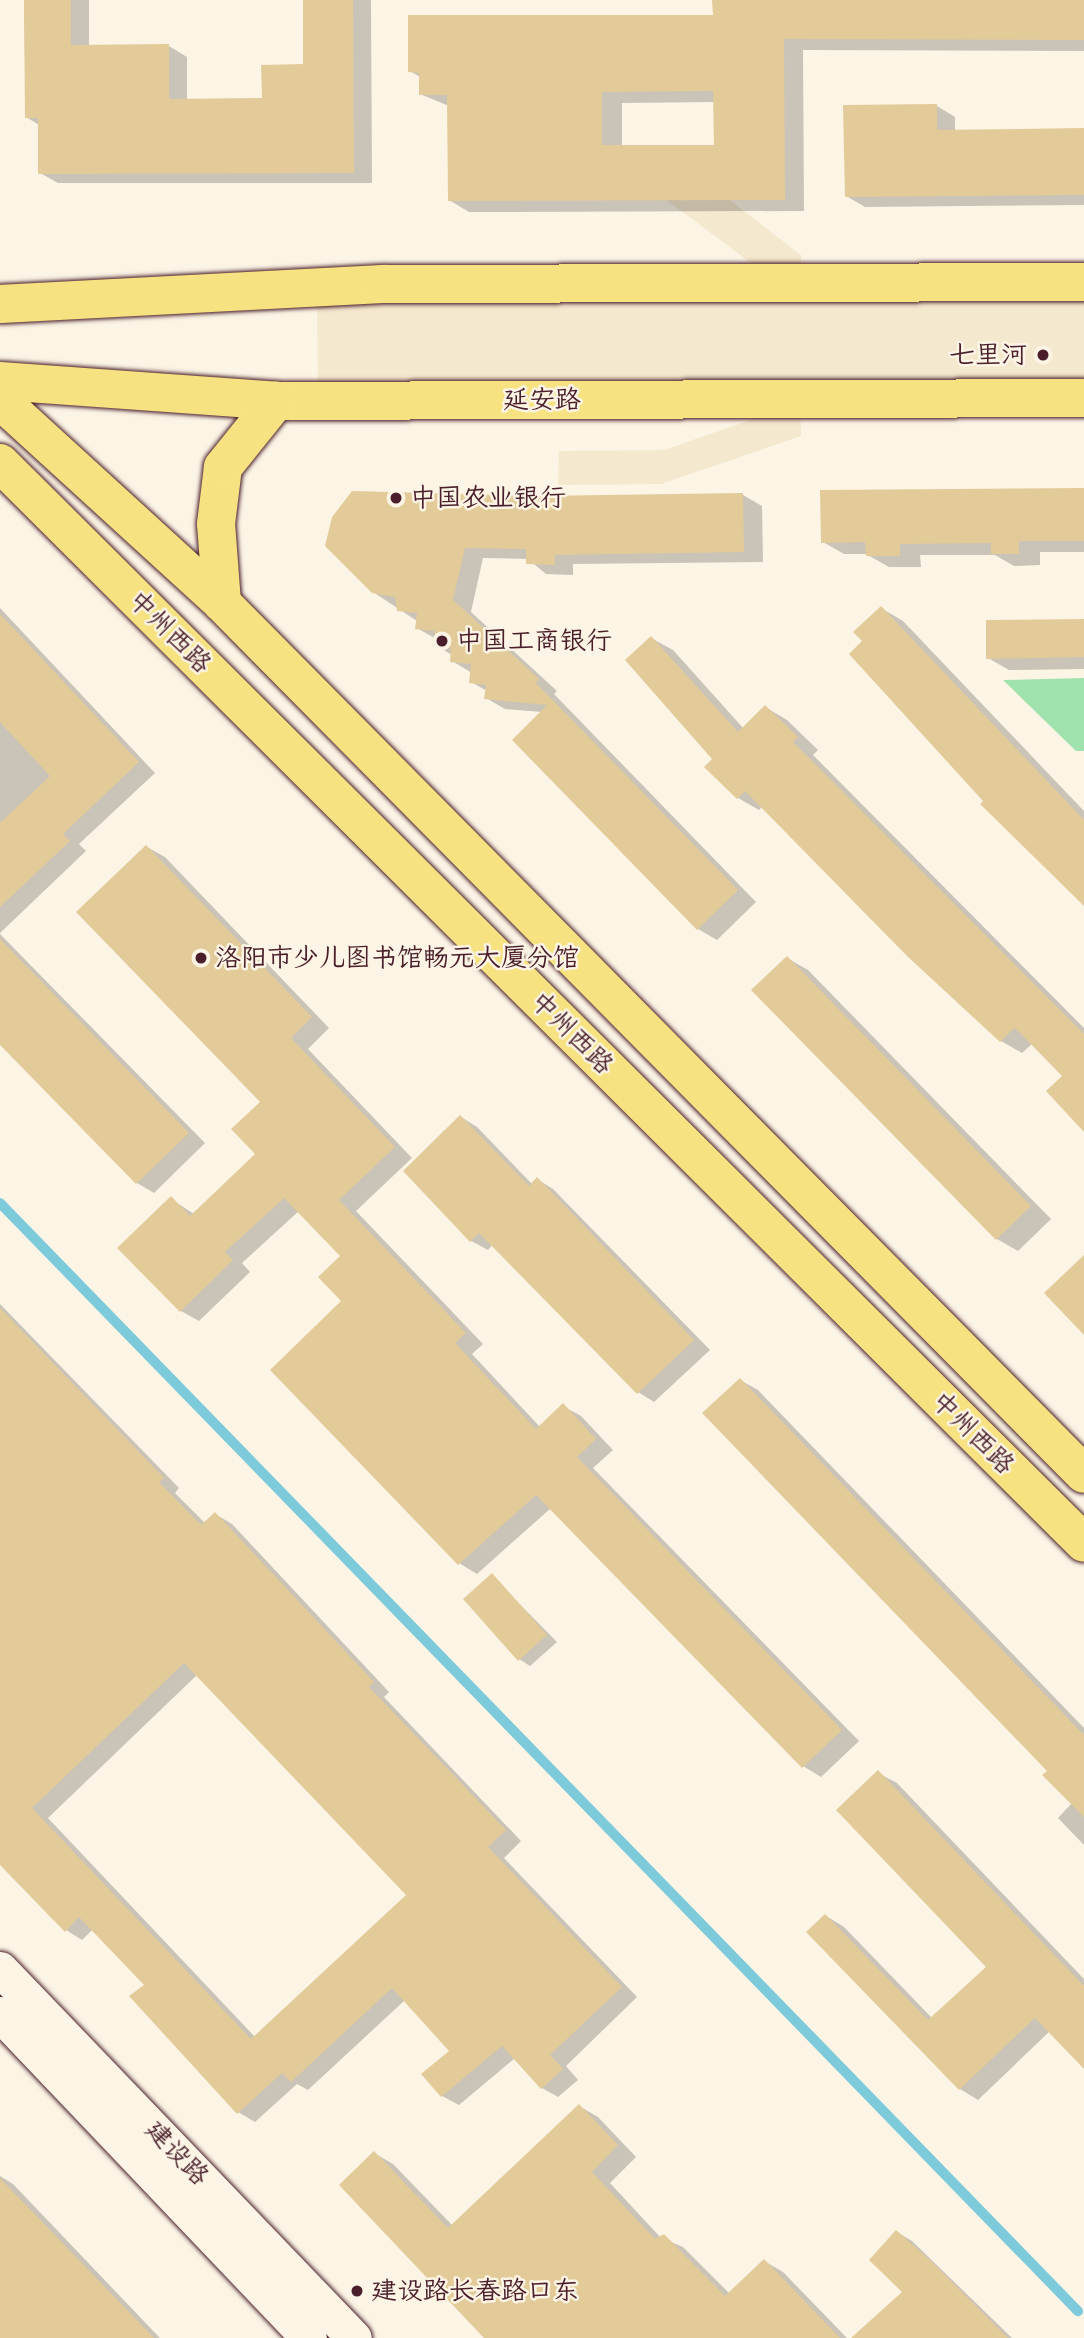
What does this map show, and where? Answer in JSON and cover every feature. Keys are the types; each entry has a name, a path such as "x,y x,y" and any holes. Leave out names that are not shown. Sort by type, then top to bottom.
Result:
{"main road":[{"path":"0,304 382,284 1084,282"},
{"name":"延安路","path":"0,381 276,401 1084,398"},
{"name":"中州西路","path":"0,400 222,603 1084,1474"},
{"path":"222,603 216,524 223,467 276,401"},
{"name":"中州西路","path":"0,463 1084,1543"}],"street":[{"name":"建设路","path":"0,1969 354,2338"},
{"name":"建设路","path":"0,2014 309,2338"}],"shaded area":[{"path":"692,171 801,255 800,291 1084,290 1084,394 800,396 801,436 661,484 558,485 559,451 664,450 762,416 318,398 317,293 759,269 664,198"}],"green space":[{"path":"1084,678 1084,751 1076,751 1003,680"}],"building":[{"path":"24,0 71,0 71,45 169,44 169,99 262,98 261,65 303,64 303,0 353,0 354,173 38,174 38,118 25,118"},
{"path":"712,0 1084,0 1084,40 784,39 785,200 448,201 447,95 419,95 419,73 408,72 408,15 713,15","holes":["713,91 714,145 602,145 602,92"]},
{"path":"937,104 937,130 1084,128 1084,195 845,197 843,105"},
{"path":"1084,488 1084,541 1019,541 1019,554 991,554 991,543 900,544 900,556 866,556 865,542 821,543 820,490"},
{"path":"352,491 536,496 743,493 744,552 555,555 555,565 526,564 526,549 465,548 453,600 539,679 536,683 738,890 697,930 512,740 547,705 484,699 486,685 469,683 471,664 450,662 451,648 433,646 435,631 415,629 417,613 397,611 395,597 372,593 325,546 332,517"},
{"path":"881,606 1084,820 1084,906 980,804 983,801 849,654 862,641 853,632"},
{"path":"0,614 139,762 63,834 70,841 0,907 0,823 50,776 0,722"},
{"path":"1084,619 1084,657 986,659 986,620"},
{"path":"651,636 738,732 765,705 798,737 793,742 1084,1034 1084,1132 1046,1091 1062,1076 1022,1035 1014,1028 1000,1042 907,956 745,791 737,799 704,767 712,759 625,660"},
{"path":"146,845 312,1017 291,1038 395,1147 339,1200 466,1333 455,1343 536,1429 563,1403 596,1439 577,1457 842,1730 802,1768 536,1495 458,1565 270,1370 341,1301 318,1277 340,1256 284,1198 225,1252 233,1260 180,1312 117,1248 171,1196 190,1216 255,1154 231,1129 260,1102 76,912"},
{"path":"0,939 189,1133 136,1184 0,1045"},
{"path":"787,956 1031,1206 996,1240 751,990"},
{"path":"460,1115 529,1186 537,1177 694,1340 637,1394 479,1233 470,1242 403,1171"},
{"path":"1084,1255 1084,1335 1044,1293"},
{"path":"0,1308 164,1478 159,1482 201,1525 215,1512 374,1682 369,1687 506,1830 488,1847 622,1987 550,2055 563,2069 541,2089 502,2046 441,2097 421,2074 449,2051 392,1988 291,2082 282,2073 237,2114 129,1996 144,1985 79,1917 65,1932 0,1865","holes":["184,1663 406,1895 251,2039 32,1808"]},
{"path":"740,1378 1084,1735 1084,1817 1042,1775 1047,1771 702,1413"},
{"path":"492,1573 547,1635 518,1661 463,1599"},
{"path":"878,1770 1084,1986 1084,2069 1035,2018 959,2090 806,1932 825,1914 928,2020 986,1967 836,1810"},
{"path":"579,2104 618,2145 592,2172 655,2239 664,2234 725,2296 764,2259 840,2338 484,2338 339,2185 374,2151 448,2228"},
{"path":"0,2178 154,2338 0,2338"},
{"path":"896,2230 1008,2338 851,2338 902,2292 869,2260"}],"waterway":[{"path":"0,1203 1078,2311"}],"place":[{"name":"七里河","path":"1043,355"},
{"name":"中国农业银行","path":"396,498"},
{"name":"中国工商银行","path":"442,641"},
{"name":"洛阳市少儿图书馆畅元大厦分馆","path":"201,958"},
{"name":"建设路长春路口东","path":"357,2291"}]}
